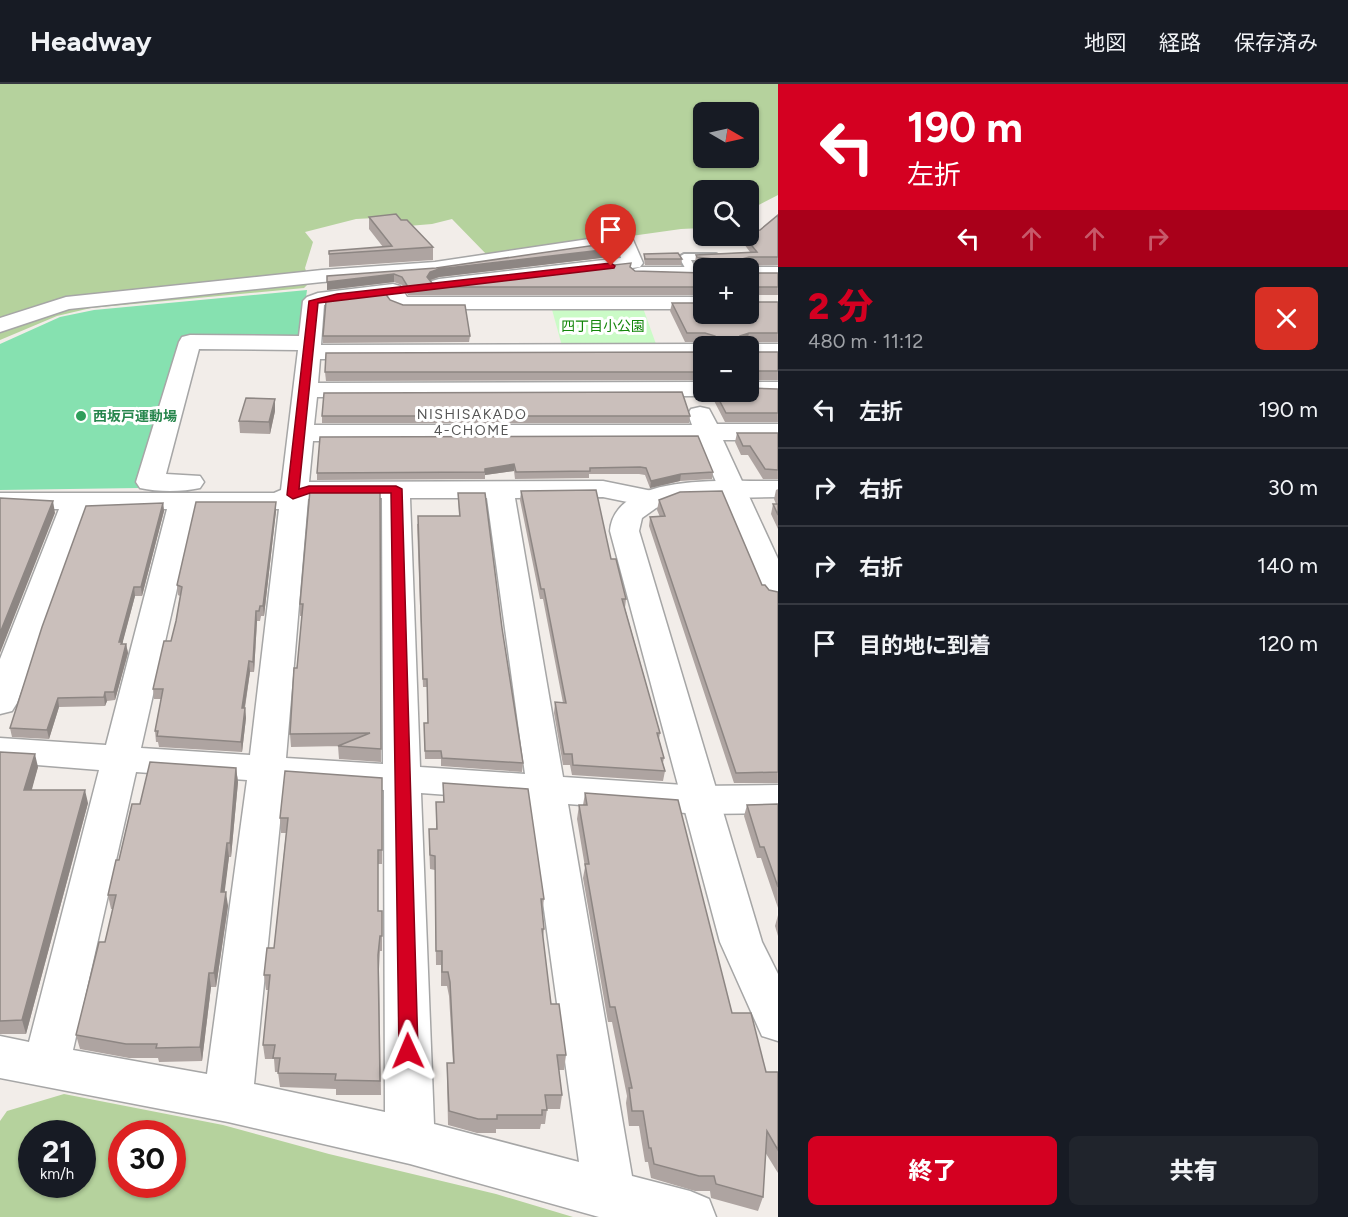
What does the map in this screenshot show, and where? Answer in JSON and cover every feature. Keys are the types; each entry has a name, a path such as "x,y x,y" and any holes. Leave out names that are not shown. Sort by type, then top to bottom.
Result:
{"street":[{"path":"0,325 66,303 322,276 435,268 616,241 626,244 662,327 693,384"},
{"path":"228,1100 268,768 284,491 300,434 315,300 393,290 637,268 693,273"},
{"path":"759,273 778,273"},
{"path":"393,290 398,300 403,303 662,327 693,345"},
{"path":"652,499 603,489 396,489 284,491 276,501 193,492 150,482 190,342 309,347 662,327 693,309"},
{"path":"759,351 778,351"},
{"path":"305,390 693,389"},
{"path":"759,389 778,389"},
{"path":"700,402 708,433 731,490 771,560 778,591"},
{"path":"300,434 778,432"},
{"path":"396,489 410,1141"},
{"path":"778,489 678,491 652,499 627,518 625,536 741,942 778,1022"},
{"path":"500,490 609,1194"},
{"path":"0,501 76,501 193,492"},
{"path":"46,1066 122,759 193,492"},
{"path":"0,703 76,501"},
{"path":"0,750 699,800 778,799"},
{"path":"0,1057 228,1100 410,1141 690,1217"}],"lane":[{"path":"693,267 684,257 726,256"}],"green space":[{"path":"0,84 778,84 778,195 759,205 759,180 693,180 693,228 488,256 452,219 408,226 375,218 356,219 305,232 313,242 305,268 310,282 304,288 91,308 57,316 0,340"},
{"name":"西坂戸運動場","path":"307,290 300,340 186,339 139,488 0,490 0,344 60,317 94,310"},
{"name":"四丁目小公園","path":"551,306 643,308 656,344 562,346"},
{"path":"64,1094 223,1125 329,1154 496,1194 573,1217 0,1217 0,1121 7,1111"}],"building":[{"path":"396,214 401,220 407,220 433,247 329,254 329,251 392,246 369,217"},
{"path":"778,215 778,257 705,258 696,255 757,252 752,246 759,246 760,230"},
{"path":"617,242 619,248 439,269 430,272 427,277 432,283 439,285 631,263 630,267 635,271 693,273 693,287 408,287 402,277 394,274 327,282 327,276 436,268"},
{"path":"678,253 682,259 645,259 644,254"},
{"path":"759,273 778,273 778,287 759,287"},
{"path":"385,293 390,300 403,305 465,305 470,336 323,336 326,301"},
{"path":"759,302 778,302 778,333 715,336 705,333 687,333 672,303 693,303 693,324 759,324"},
{"path":"693,352 693,372 325,372 326,353"},
{"path":"759,352 778,352 778,371 759,371"},
{"path":"759,388 778,389 778,413 726,413 720,402 759,402"},
{"path":"682,392 690,416 322,416 324,393"},
{"path":"246,398 275,399 269,422 239,421"},
{"path":"737,433 778,433 778,470 765,469 750,446 743,446"},
{"path":"698,436 713,472 681,474 651,481 646,468 640,467 590,468 590,471 516,472 514,464 485,469 485,472 317,473 320,437"},
{"path":"380,489 381,749 338,746 370,733 290,734 294,668 297,668 303,604 300,604 310,490"},
{"path":"596,490 611,559 616,559 626,599 622,599 660,733 657,733 665,771 573,765 572,754 564,754 555,702 566,703 544,589 541,589 521,491"},
{"path":"722,491 762,585 778,592 778,772 736,773 650,517 665,516 659,500 680,492"},
{"path":"458,493 485,493 502,628 523,763 442,758 441,751 425,751 424,723 428,723 427,679 423,679 418,516 460,516"},
{"path":"0,498 53,501 0,633"},
{"path":"196,502 276,502 263,606 256,611 253,662 249,661 242,708 245,708 241,742 157,736 158,731 155,731 163,689 153,689 164,641 171,641 176,621 182,587 177,585"},
{"path":"163,503 141,587 134,587 119,642 126,644 114,692 105,692 104,697 58,698 47,730 10,728 42,627 86,506"},
{"path":"773,504 778,504 778,515"},
{"path":"0,752 35,754 24,790 85,790 22,1020 0,1021"},
{"path":"150,762 236,768 230,843 227,843 221,892 226,892 214,973 209,973 200,1047 156,1048 157,1044 126,1044 76,1035 99,942 105,942 116,895 108,895 116,860 119,860 132,804 140,804"},
{"path":"285,771 382,778 382,850 378,850 378,911 382,911 382,936 380,936 378,955 380,1081 335,1080 336,1074 278,1073 280,1058 273,1058 275,1045 263,1045 270,975 264,975 267,948 274,948 288,818 280,818"},
{"path":"443,783 528,789 544,899 541,899 544,929 542,929 551,1004 559,1004 566,1055 557,1055 562,1095 545,1095 547,1110 542,1110 542,1115 497,1115 497,1119 478,1119 449,1111 447,1063 454,1063 450,982 448,972 442,972 442,951 436,951 435,856 430,855 429,829 437,829 436,802 444,802"},
{"path":"585,793 678,800 732,1013 751,1013 766,1072 778,1072 778,1150 767,1131 763,1197 716,1184 714,1176 699,1176 654,1164 643,1111 632,1111 629,1088 632,1088 615,1007 610,1007 585,864 589,864 579,805 587,805"},
{"path":"778,804 778,887 764,847 760,847 747,805"}],"place":[{"name":"西坂戸運動場","path":"81,416"}],"district":[{"name":"NISHISAKADO 4-CHOME","path":"472,422"}],"route":[{"path":"408,1051 396,489 302,490 293,495 314,301 337,296 611,266"}]}
